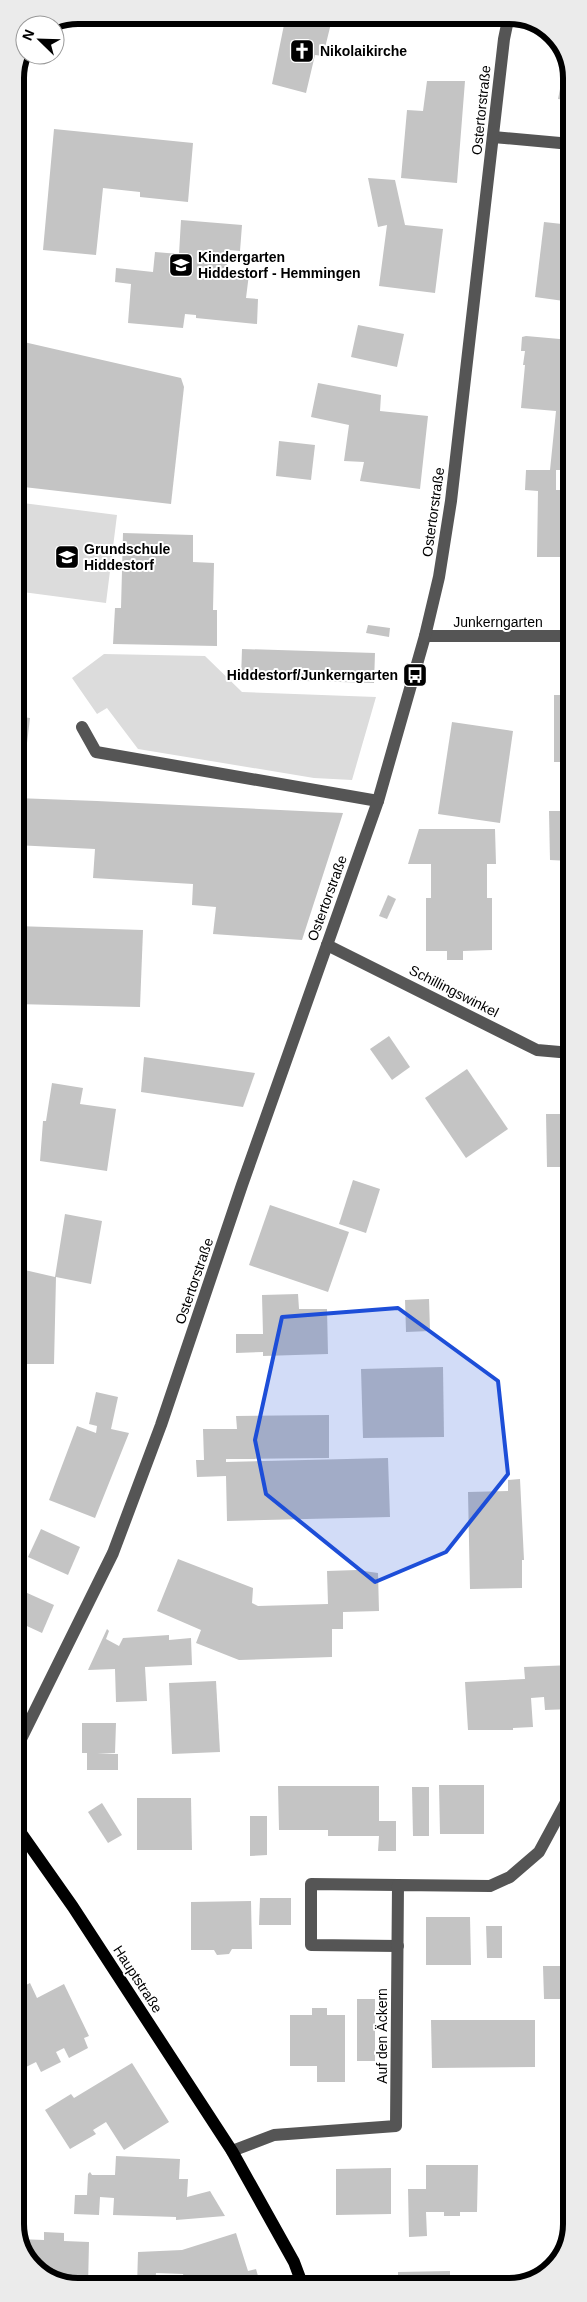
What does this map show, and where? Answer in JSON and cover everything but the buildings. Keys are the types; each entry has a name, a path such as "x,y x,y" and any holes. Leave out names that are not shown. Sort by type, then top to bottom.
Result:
{"main road":[{"name":"Hauptstraße","path":"24,1838 73,1908 232,2151 294,2262 300,2278"}],"street":[{"name":"Ostertorstraße","path":"24,1733 113,1553 161,1425 245,1176 378,801 425,636 439,576 451,501 508,24"},
{"path":"494,137 563,143"},
{"name":"Junkerngarten","path":"425,636 563,636"},
{"path":"82,727 96,752 378,801"},
{"name":"Schillingswinkel","path":"327,944 537,1050 563,1052"},
{"path":"398,1946 311,1945 311,1884 490,1886 510,1877 539,1852 563,1808"},
{"name":"Auf den Äckern","path":"232,2151 274,2135 396,2126 398,1885"}],"highlighted area":[{"path":"398,1308 498,1381 508,1474 446,1552 375,1582 266,1494 255,1440 282,1317"}],"shaded area":[{"path":"24,503 117,515 106,603 24,592"},
{"path":"104,654 205,656 242,692 376,697 352,780 314,778 138,749 107,708 97,714 72,678"}],"place":[{"name":"Nikolaikirche","path":"302,51"},
{"name":"Kindergarten Hiddestorf - Hemmingen","path":"181,265"},
{"name":"Grundschule Hiddestorf","path":"67,557"},
{"name":"Hiddestorf/Junkerngarten","path":"415,675"}]}
